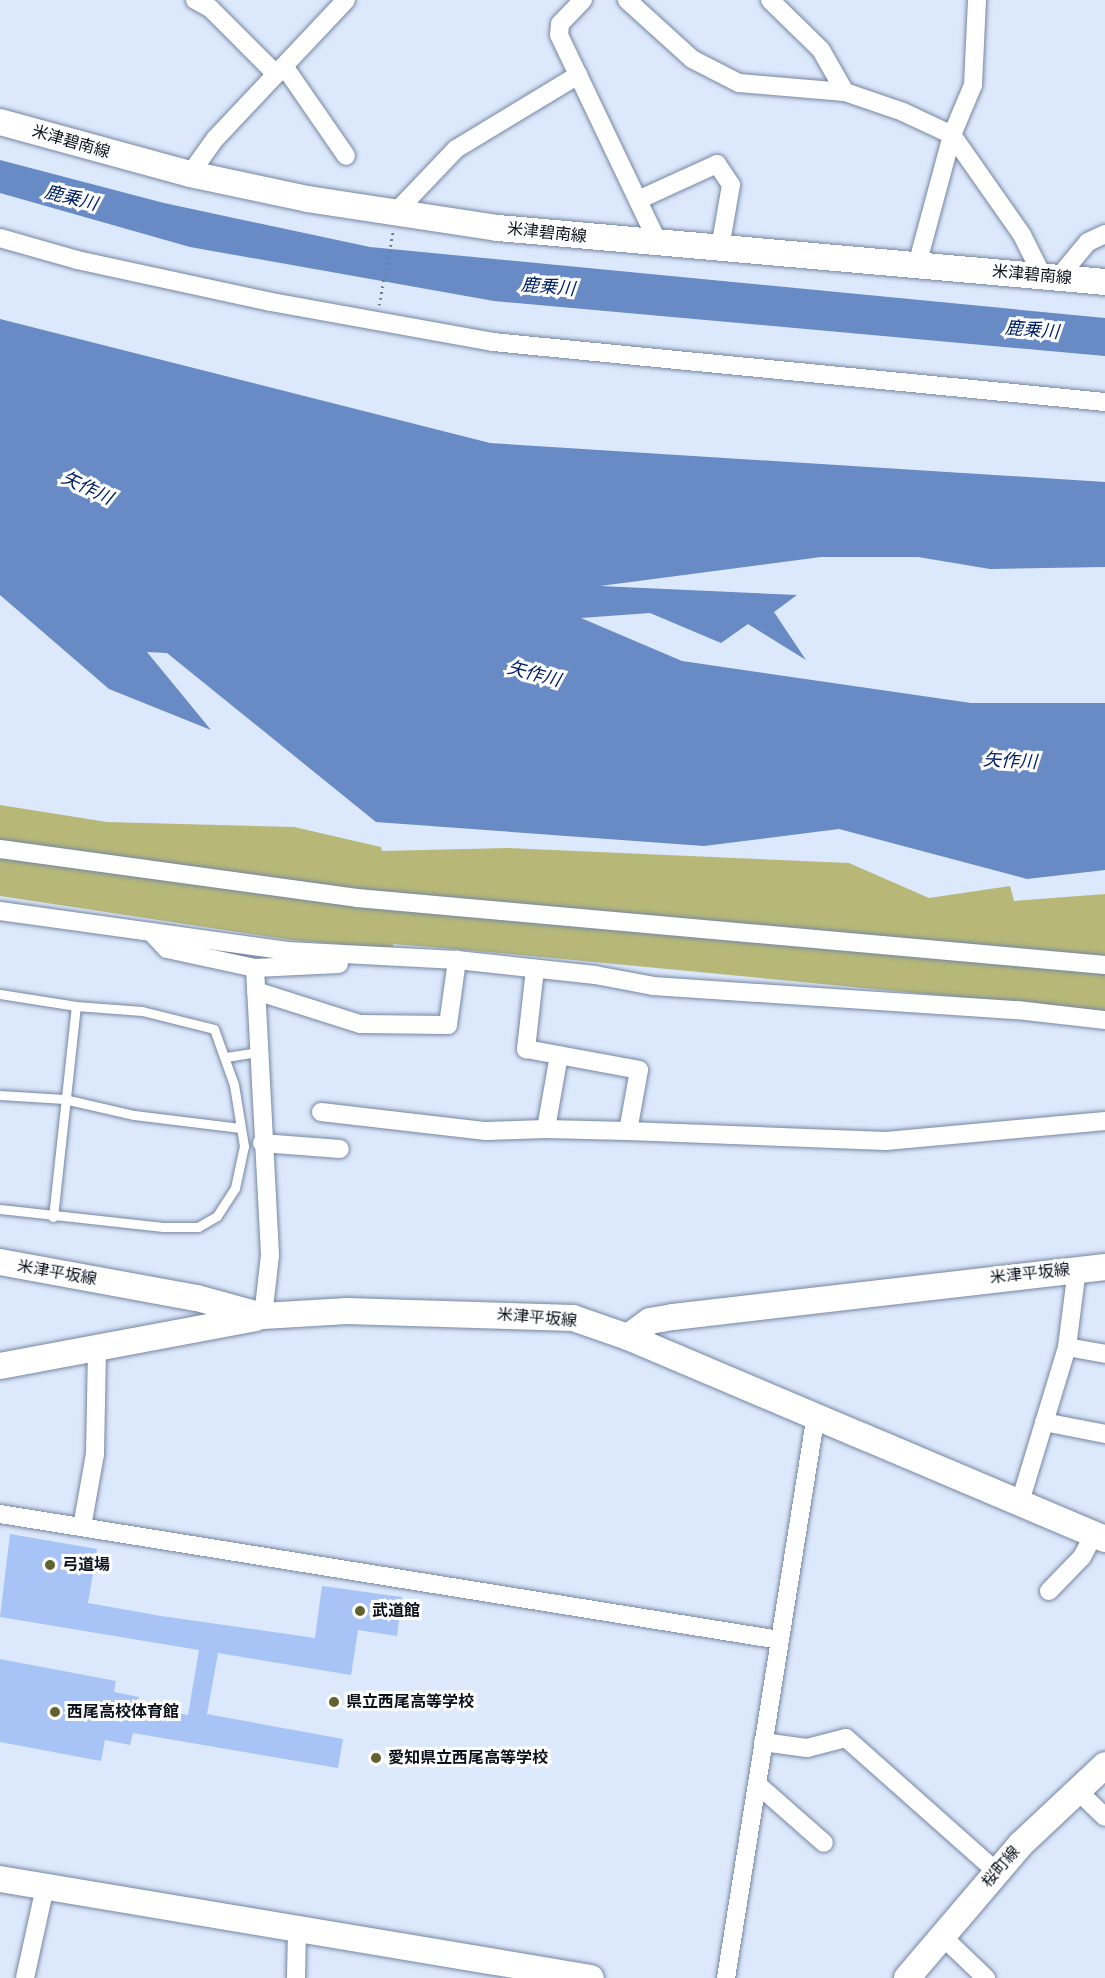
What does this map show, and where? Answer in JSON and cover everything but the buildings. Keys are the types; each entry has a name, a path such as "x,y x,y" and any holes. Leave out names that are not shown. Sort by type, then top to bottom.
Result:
{"main road":[{"name":"米津碧南線","path":"0,122 189,174 395,220 1105,282"},
{"name":"米津平坂線","path":"0,1262 197,1298 263,1317 347,1311 573,1318 628,1337 650,1321 673,1317 1105,1267"},
{"path":"0,1366 263,1317"},
{"path":"628,1337 816,1414 1099,1536"},
{"name":"桜町線","path":"908,1978 1021,1844 1105,1766"},
{"path":"0,1879 591,1978"}],"street":[{"path":"195,0 211,9 280,70 345,156"},
{"path":"189,174 215,139 345,0"},
{"path":"584,0 560,24 559,35 658,243"},
{"path":"627,0 692,59 739,83 846,92 903,112 952,135 1050,276 1088,242 1105,234"},
{"path":"770,0 821,50 846,92"},
{"path":"916,265 952,135 974,85 977,0"},
{"path":"395,220 456,149 578,75"},
{"path":"638,200 717,164 731,185 720,248"},
{"path":"0,238 88,262 376,321 493,342 1105,402"},
{"path":"0,849 357,898 1105,965"},
{"path":"0,911 151,932 367,957 457,960 653,986 1105,1020"},
{"path":"151,932 167,949 255,968 343,964 367,957"},
{"path":"256,991 360,1024 448,1025 457,960"},
{"path":"255,968 262,1143 270,1255 263,1317"},
{"path":"535,969 526,1050 639,1070 628,1131"},
{"path":"546,1129 558,1055"},
{"path":"321,1112 486,1131 546,1129 628,1131 886,1141 1105,1121"},
{"path":"262,1143 340,1149"},
{"path":"1020,1502 1067,1347 1077,1269"},
{"path":"82,1527 94,1454 97,1347"},
{"path":"1067,1347 1105,1354"},
{"path":"726,1978 816,1414"},
{"path":"1044,1422 1105,1434"},
{"path":"0,1514 780,1640"},
{"path":"1049,1591 1099,1536"},
{"path":"764,1742 807,1748 846,1738 997,1872"},
{"path":"757,1784 824,1843"},
{"path":"1078,1791 1105,1817"},
{"path":"25,1978 45,1887"},
{"path":"296,1978 297,1930"},
{"path":"942,1936 986,1978"}],"lane":[{"path":"0,994 76,1006 183,1018 214,1029 226,1057 244,1146 235,1188 217,1216 198,1227 53,1217 0,1209"},
{"path":"53,1217 64,1099 76,1006"},
{"path":"226,1057 259,1052"},
{"path":"0,1095 64,1099 134,1115 240,1128"}],"path":[{"path":"376,321 395,220"}],"green space":[{"path":"0,805 107,822 294,827 381,847 382,851 508,848 849,863 929,898 1010,886 1014,901 1105,894 1105,1011 478,951 393,944 393,949 291,940 0,896"}],"water":[{"name":"鹿乗川","path":"0,160 164,203 370,247 1105,318 1105,356 494,301 190,247 0,193"},
{"name":"矢作川","path":"0,319 490,443 1105,482 1105,567 990,569 918,557 821,557 600,586 797,595 774,612 806,660 748,624 721,643 650,613 581,618 682,661 971,703 1105,703 1105,870 1027,879 839,829 704,846 376,822 167,653 147,652 211,730 109,689 0,595"}],"place":[{"name":"弓道場","path":"50,1565"},
{"name":"武道館","path":"360,1611"},
{"name":"県立西尾高等学校","path":"334,1702"},
{"name":"西尾高校体育館","path":"55,1712"},
{"name":"愛知県立西尾高等学校","path":"376,1758"}]}
